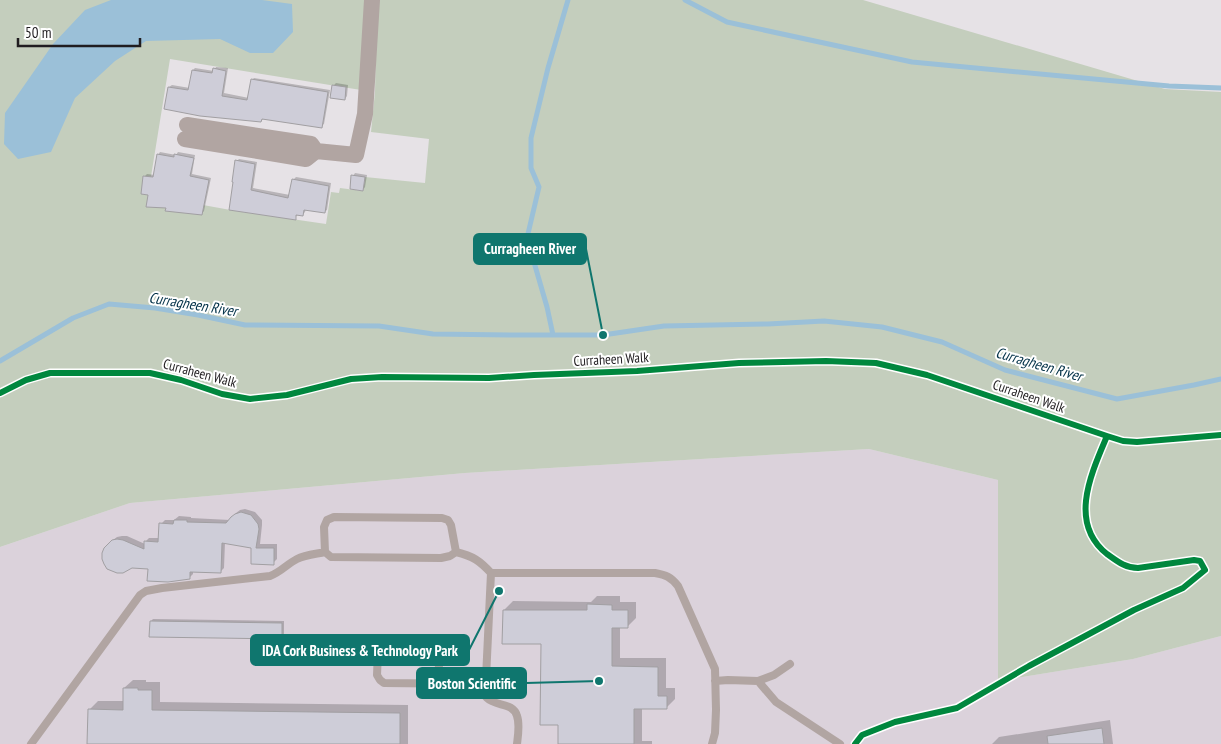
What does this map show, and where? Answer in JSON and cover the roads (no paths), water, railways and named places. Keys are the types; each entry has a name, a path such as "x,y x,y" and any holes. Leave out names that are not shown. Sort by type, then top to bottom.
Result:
{"street":[{"path":"186,132 310,144 316,151 356,155 364,114 372,0"}],"lane":[{"path":"439,684 438,652 431,644 385,643 380,647 377,675 384,683 439,684 478,684 484,682 486,678 491,573 482,562 468,555 456,552 441,558 331,558 325,552 324,527 327,520 334,517 442,518 448,520 451,525 456,552"},
{"path":"31,744 140,595 146,591 270,576 279,573 288,564 299,558 325,552"},
{"path":"491,573 655,572 673,579 678,586 715,669 716,710 715,732 712,744"},
{"path":"715,681 758,680 774,675 790,664"},
{"path":"758,680 776,702 840,744"},
{"path":"478,684 487,698 495,704 508,706 514,710 518,717 518,744"}],"water":[{"path":"111,0 262,0 292,4 293,32 273,53 250,53 220,39 146,41 115,61 75,98 51,152 18,159 4,144 5,113 53,44 85,10"}],"waterway":[{"path":"553,335 527,238 539,187 531,168 531,138 548,68 568,0"},
{"path":"685,0 727,22 912,62 1169,86 1221,88"},
{"name":"Curragheen River","path":"0,361 73,318 109,304 155,308 245,325 379,326 433,334 603,335 664,326 824,321 882,327 942,342 1005,370 1117,399 1221,379"}],"place":[{"name":"Curragheen River","path":"603,335"},
{"name":"IDA Cork Business & Technology Park","path":"499,591"},
{"name":"Boston Scientific","path":"599,681"}]}
